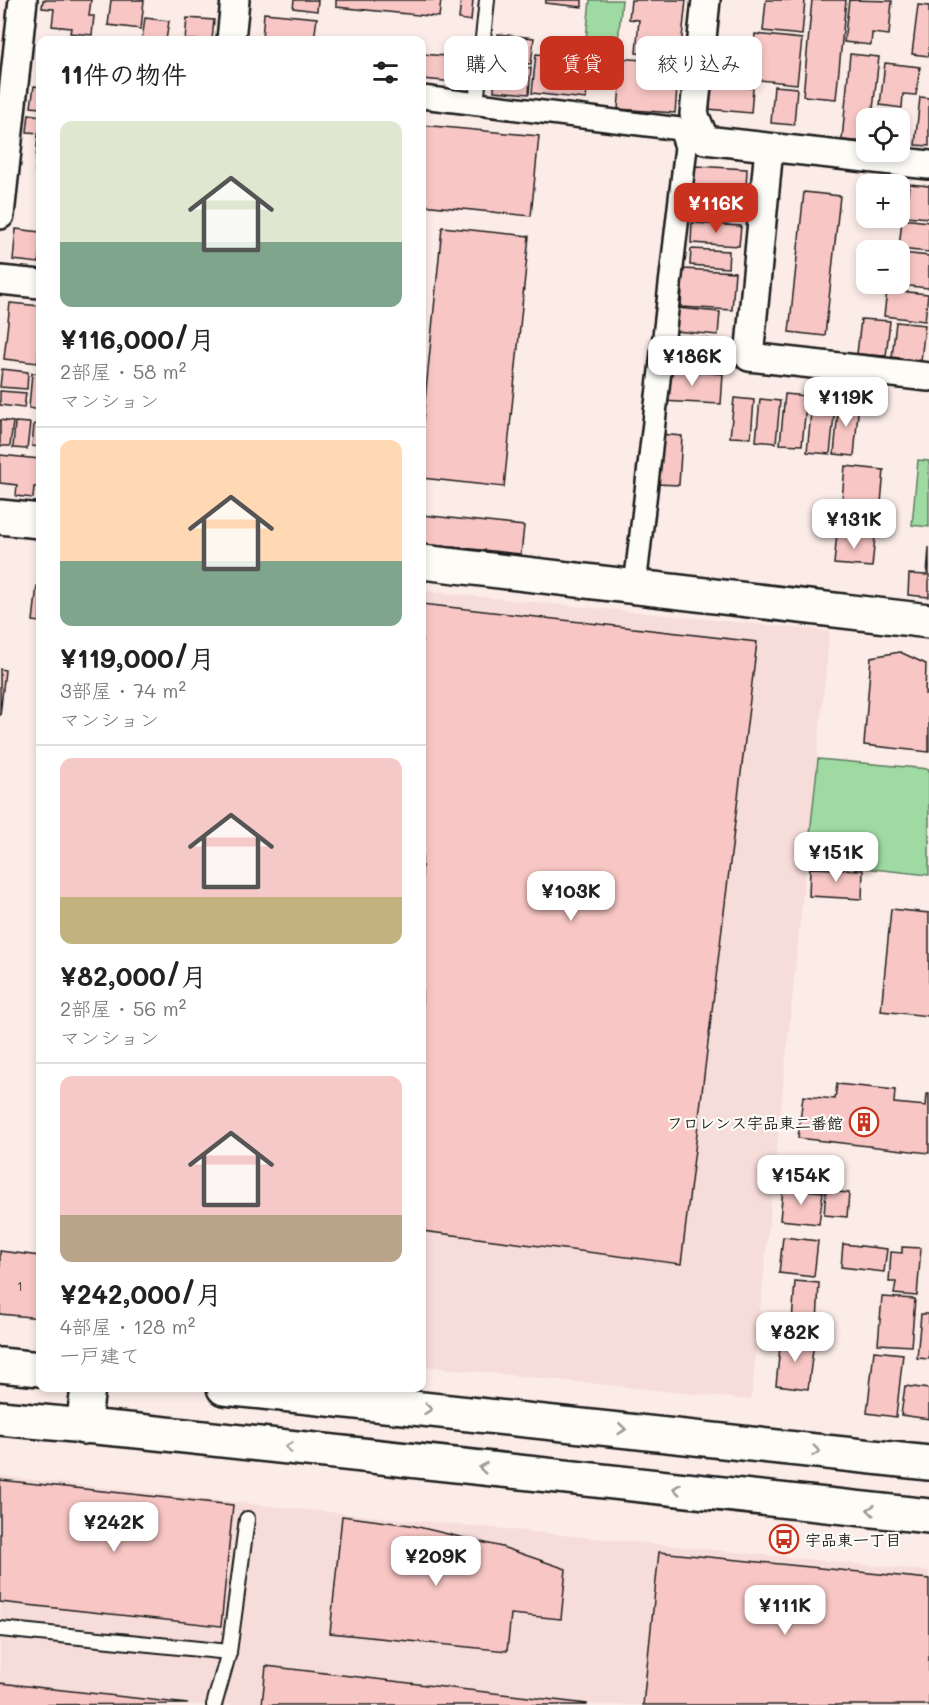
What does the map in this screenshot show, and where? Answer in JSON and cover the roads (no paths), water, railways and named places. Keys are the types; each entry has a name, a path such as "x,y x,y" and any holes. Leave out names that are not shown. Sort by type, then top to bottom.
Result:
{"street":[{"path":"0,215 19,64 23,0"},
{"path":"232,36 236,0"},
{"path":"706,0 694,114 705,140 929,165"},
{"path":"426,98 680,129 686,147 635,586"},
{"path":"768,148 749,357 929,377"},
{"path":"0,280 36,284"},
{"path":"0,517 36,521"},
{"path":"426,562 929,621"},
{"path":"0,1365 36,1369"},
{"path":"83,1427 87,1392"},
{"path":"262,1392 929,1463"},
{"path":"0,1418 929,1516"}],"lane":[{"path":"476,104 487,0"},
{"path":"214,1705 229,1652 247,1519"},
{"path":"0,1629 229,1652"}],"place":[{"name":"フロレンス宇品東二番館","path":"864,1122"},
{"name":"宇品東一丁目","path":"784,1539"}]}
